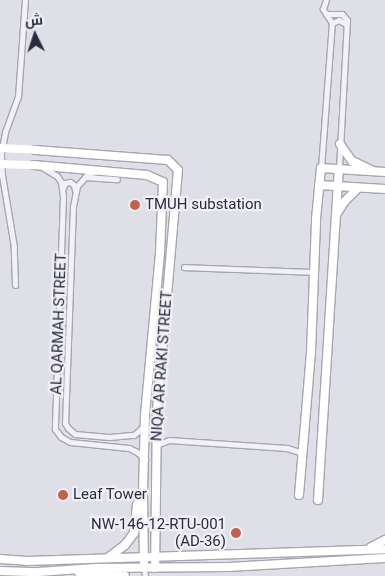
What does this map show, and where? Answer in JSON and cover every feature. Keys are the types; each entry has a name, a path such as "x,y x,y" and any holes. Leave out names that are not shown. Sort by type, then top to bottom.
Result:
{"street":[{"path":"15,285 14,247 2,175 1,153 5,132 18,97 25,0"},
{"path":"299,495 311,352 318,186 332,23 322,7 326,0"},
{"path":"318,500 347,18 344,14 326,14"},
{"path":"332,23 339,20 346,24"},
{"path":"340,144 352,161 375,172"},
{"name":"NIQA AR RAKI STREET","path":"0,148 168,160 176,167 178,174 162,347 156,445 155,572"},
{"path":"0,164 37,165 96,171"},
{"path":"37,165 57,176 62,190"},
{"path":"321,168 385,172"},
{"path":"75,190 85,177 96,171"},
{"name":"NIQA AR RAKI STREET","path":"96,171 147,175 163,182 160,253 145,425 142,494 144,572"},
{"path":"85,177 117,179"},
{"path":"62,190 65,183 70,182 74,185 75,190"},
{"path":"318,186 385,189"},
{"path":"334,219 344,202 358,188"},
{"name":"AL QARMAH STREET","path":"62,190 55,426 58,434 67,441 133,450 144,459"},
{"name":"AL QARMAH STREET","path":"75,190 72,222 65,423 75,434 108,437 134,435 145,425"},
{"path":"184,267 315,274"},
{"path":"108,437 116,441 114,447"},
{"path":"156,445 167,440 178,440 287,448 302,454"},
{"path":"108,557 125,545 134,533 136,505 142,494"},
{"path":"369,549 385,540"},
{"path":"0,559 155,557 385,549"},
{"path":"0,571 30,574 59,574 75,570 155,572 385,558"},
{"path":"75,570 84,574 125,576"}],"place":[{"name":"TMUH substation","path":"135,205"},
{"name":"Leaf Tower","path":"63,495"},
{"name":"NW-146-12-RTU-001 (AD-36)","path":"236,533"}]}
